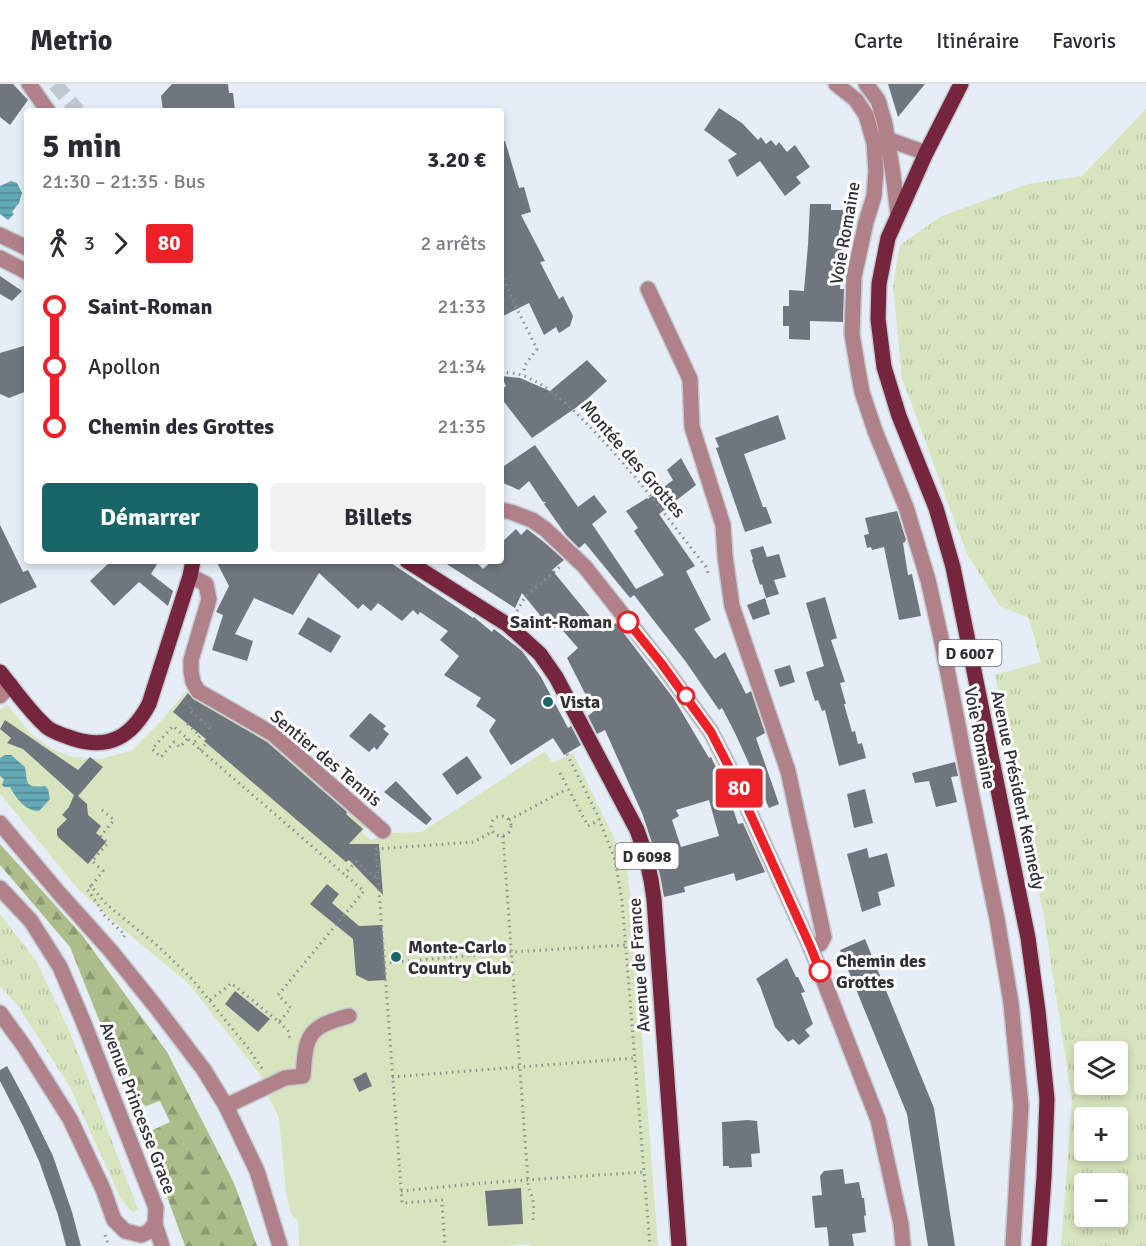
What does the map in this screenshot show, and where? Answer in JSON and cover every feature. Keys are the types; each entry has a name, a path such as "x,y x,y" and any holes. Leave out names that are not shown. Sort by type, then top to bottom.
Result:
{"main road":[{"name":"Avenue Président Kennedy","path":"961,84 926,153 888,238 879,284 878,319 884,367 898,416 936,508 953,567 1028,938 1047,1099 1039,1246"},
{"name":"Avenue de France","path":"412,564 508,625 540,654 556,677 632,820 645,851 654,899 679,1246"},
{"path":"0,672 5,691 50,729 77,740 91,742 114,740 124,735 134,728 149,704 192,568"}],"street":[{"path":"29,84 46,108"},
{"name":"Voie Romaine","path":"836,84 856,100 866,115 874,143 876,171 874,196 854,277 852,334 862,393 906,507 928,580 997,919 1011,1003 1021,1106 1013,1246"},
{"path":"866,84 878,100 887,139 898,215"},
{"path":"887,139 926,153"},
{"path":"0,235 24,247"},
{"path":"0,258 24,270"},
{"path":"648,289 690,379 692,427 723,525 732,606 788,771 824,937 820,944 811,948"},
{"path":"504,511 532,520 545,529 585,567 661,663 711,732 811,948 878,1120 901,1224 903,1246"},
{"name":"Sentier des Tennis","path":"192,568 206,584 209,598 191,660 190,671 198,691 273,734 383,831"},
{"path":"0,823 149,997 204,1071 226,1106 257,1171 280,1246"},
{"name":"Avenue Princesse Grace","path":"0,888 31,921 60,967 156,1208 154,1224 162,1246"},
{"path":"0,1013 24,1046 70,1119 103,1189 114,1220 125,1239 148,1232 154,1224"},
{"path":"226,1106 285,1078 303,1076 305,1048 312,1032 330,1021 349,1016"}],"path":[{"path":"504,280 537,349 525,365 523,375"},
{"name":"Montée des Grottes","path":"504,372 523,375 549,389 565,402 599,435 650,494 706,567 710,577 729,582"},
{"path":"508,625 525,597 573,555"},
{"path":"193,712 213,731"},
{"path":"187,724 200,736 193,744"},
{"path":"187,739 180,747 174,742 161,757 152,749 173,726 364,891 278,995 291,1008 279,1022"},
{"path":"200,750 207,743"},
{"path":"567,754 599,820 615,860 622,901 650,1246"},
{"path":"560,773 588,826 599,820"},
{"path":"509,820 567,789"},
{"path":"102,810 114,820 100,836 108,843 92,861 103,871 87,889 103,914"},
{"path":"503,817 509,820 509,832 503,836 493,831 492,825 495,819 503,817"},
{"path":"443,1200 402,1203 376,849 474,842 493,831"},
{"path":"503,836 528,1190 532,1197 534,1210 532,1224"},
{"path":"344,874 356,862 378,879"},
{"path":"91,886 106,904 159,947 192,979 248,1048 267,1077"},
{"path":"384,963 626,945"},
{"path":"210,1000 231,983 286,1028"},
{"path":"393,1077 635,1058"},
{"path":"401,1191 644,1172"},
{"path":"442,1205 445,1246"}],"green space":[{"path":"1146,109 1146,1246 1061,1246 1072,1100 1044,917 995,675 1041,662 1029,618 1000,606 967,554 902,378 893,286 900,245 940,217 1028,184 1082,176"},
{"name":"Monte-Carlo Country Club","path":"190,687 231,721 236,716 271,736 366,826 362,833 371,840 390,833 422,832 545,751 552,763 573,753 626,863 632,909 658,1246 531,1246 530,1244 299,1246 298,1221 291,1213 286,1193 279,1118 264,1088 261,1076 189,984 78,889 0,793 0,710 7,704 30,733 54,750 73,757 100,759 131,751"},
{"path":"0,844 82,935 167,1052 234,1183 257,1246 185,1246 147,1142 153,1130 170,1122 160,1101 146,1106 130,1098 70,947 0,865"},
{"path":"0,914 37,962 71,1035 138,1209 133,1213 121,1199 70,1087 18,1006 0,986"}],"water":[{"path":"11,181 17,183 22,193 19,203 12,212 14,214 8,220 0,214 0,186"},
{"path":"11,755 25,767 31,786 45,786 48,789 50,799 39,811 29,809 10,787 2,785 4,779 0,776 0,758"}],"building":[{"path":"0,84 13,84 28,100 10,125 0,117"},
{"path":"172,84 228,84 229,93 233,93 235,108 163,108 161,96"},
{"path":"888,84 925,84 898,117"},
{"path":"719,108 742,123 758,140 761,137 766,144 771,140 776,146 779,142 787,152 795,145 810,167 796,177 801,183 785,196 760,161 737,177 728,160 737,154 704,130"},
{"path":"504,141 519,188 524,187 531,212 521,215 545,261 540,262 559,299 563,296 573,316 570,326 559,333 556,327 544,335 529,303 504,316"},
{"path":"810,204 831,204 831,210 844,210 840,289 844,289 843,322 810,321 810,340 789,339 789,326 783,326 783,306 789,306 789,290 804,291"},
{"path":"0,276 22,291 12,301 0,294"},
{"path":"24,346 24,392 9,398 0,394 0,353"},
{"path":"587,360 607,381 584,402 532,438 504,402 506,386 504,376 520,378 550,391"},
{"path":"778,415 786,439 744,454 763,507 766,507 772,523 745,532 716,448 719,447 715,438"},
{"path":"535,445 578,507 594,495 607,512 592,524 636,589 664,575 634,531 638,528 626,511 648,499 673,480 667,470 681,458 696,485 659,514 695,566 686,571 711,620 694,629 715,659 725,652 746,694 751,691 765,733 756,738 779,804 769,808 722,708 719,710 686,662 634,595 630,598 585,543 579,548 566,535 544,504 546,502 543,502 529,481 519,490 504,483 504,466"},
{"path":"897,511 906,540 903,543 908,575 912,574 921,616 899,620 884,547 872,550 871,547 867,548 864,535 869,534 865,518"},
{"path":"0,525 23,572 28,570 37,587 0,604"},
{"path":"516,529 521,535 527,529 564,560 552,570 603,632 616,623 674,699 709,758 711,757 727,790 738,824 743,823 765,872 736,881 734,873 684,887 685,892 664,897 654,849 642,813 605,730 597,734 588,716 594,711 567,658 578,648 558,625 552,630 522,593 515,608 447,564 478,564 483,569 489,564 504,564 504,540","holes":["709,800 719,836 681,847 672,820 679,816 676,810"]},
{"path":"763,546 767,557 779,554 786,577 774,580 779,594 766,598 750,550"},
{"path":"108,564 157,564 151,574 173,591 168,606 139,582 114,606 90,581"},
{"path":"218,564 392,564 474,617 492,632 494,629 522,651 541,677 568,728 571,726 581,745 564,755 553,738 511,765 489,731 496,720 476,706 481,698 444,675 459,656 440,640 448,631 420,612 418,615 413,610 402,621 378,603 371,611 363,604 358,609 319,573 293,615 254,598 235,634 253,641 247,661 212,650 223,615 216,612 229,586"},
{"path":"825,597 837,638 831,640 845,682 840,683 846,704 844,704 852,732 855,731 858,744 862,743 866,758 839,766 825,710 822,711 818,700 815,701 806,672 824,666 806,603"},
{"path":"765,598 770,614 753,620 747,605"},
{"path":"308,617 341,636 331,653 298,634"},
{"path":"790,665 795,682 780,687 774,670"},
{"path":"188,693 193,699 267,742 347,812 346,814 363,829 349,844 379,844 383,895 349,860 346,862 173,712"},
{"path":"370,713 386,726 383,729 389,734 377,750 374,747 369,752 349,736"},
{"path":"5,720 78,770 90,757 103,767 78,796 87,804 88,815 101,826 96,833 106,842 88,864 57,834 57,829 67,819 62,815 69,807 74,795 23,749 7,743 11,738 0,729"},
{"path":"467,756 482,778 457,795 442,774"},
{"path":"955,762 958,776 951,777 957,802 936,807 929,781 915,783 912,773"},
{"path":"396,781 432,819 426,825 384,792"},
{"path":"865,789 873,823 854,828 847,794"},
{"path":"867,848 869,858 887,853 895,886 878,892 881,905 862,912 847,854"},
{"path":"327,884 339,894 332,903 359,926 382,925 386,980 368,981 356,975 353,939 310,904"},
{"path":"865,939 934,1108 955,1246 928,1246 907,1114 840,950"},
{"path":"787,958 805,992 801,993 813,1024 805,1030 810,1036 799,1045 793,1039 788,1042 775,1027 756,979"},
{"path":"235,991 270,1019 258,1032 225,1004"},
{"path":"7,1066 53,1156 81,1246 66,1246 39,1161 0,1081 0,1070"},
{"path":"366,1072 372,1086 359,1092 353,1079"},
{"path":"757,1121 760,1153 751,1154 752,1167 723,1166 722,1122"},
{"path":"843,1169 845,1184 859,1182 862,1198 864,1198 866,1232 852,1234 854,1246 829,1246 827,1227 815,1228 812,1196 822,1195 820,1176 824,1171"},
{"path":"521,1188 523,1224 488,1226 485,1191"}],"tunnel":[{"path":"55,84 75,108"}],"bus line":[{"name":"80","path":"628,622 711,732 729,767 820,971"}],"place":[{"name":"Saint-Roman","path":"628,622"},
{"name":"Vista","path":"548,702"},
{"name":"Monte-Carlo Country Club","path":"396,957"},
{"name":"Chemin des Grottes","path":"820,971"}]}
